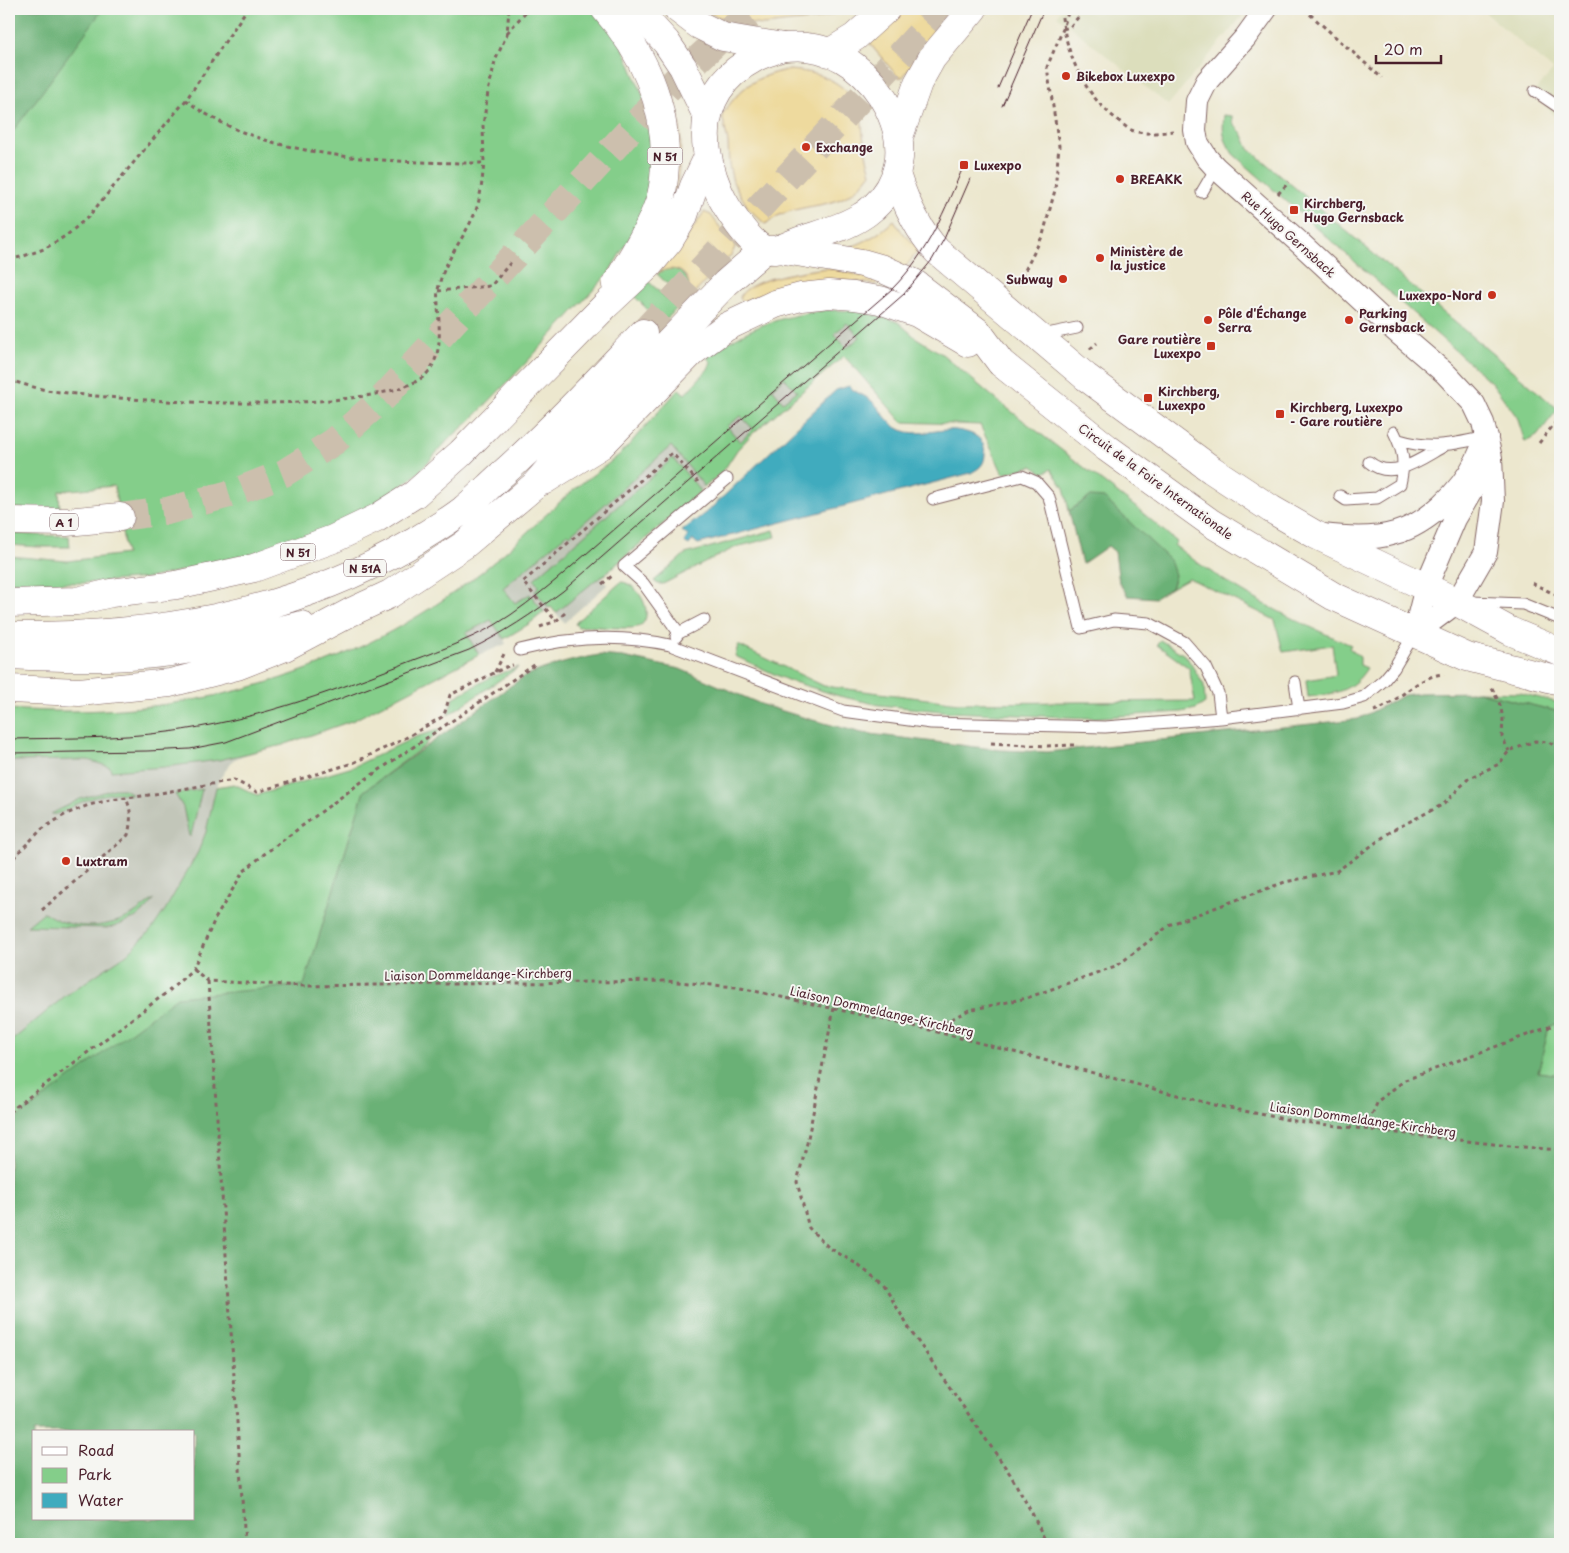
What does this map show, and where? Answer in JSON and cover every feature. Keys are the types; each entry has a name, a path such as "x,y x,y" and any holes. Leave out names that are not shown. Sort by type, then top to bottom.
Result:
{"main road":[{"name":"N 51","path":"604,306 646,231 661,195 665,169 665,138 661,110 651,81 634,47 605,9"},
{"path":"636,9 666,42 683,68 707,116"},
{"path":"678,9 699,25 723,37 783,47"},
{"path":"829,53 855,37 886,9"},
{"name":"N 51","path":"899,137 918,83 932,58 973,9"},
{"name":"N 51","path":"9,689 80,692 170,683 238,666 285,646 390,594 464,546 534,486 563,453 726,283 772,249 861,217 887,193 896,174 900,155 899,137 891,114 880,93 867,77 851,63 829,53 807,47 783,47 755,58 733,73 716,94 707,116 707,159 727,207 734,220 758,245 772,249"},
{"name":"N 51","path":"9,603 77,601 110,593 176,585 254,568 333,539 376,518 415,494 461,453 604,306 648,266 669,241 683,218 694,186 707,159"},
{"path":"896,174 906,202 929,242 937,251 1094,383 1212,470 1271,509 1316,535 1457,602 1510,631 1560,652"},
{"name":"Circuit de la Foire Internationale","path":"772,249 862,263 883,269 914,283 978,332 1001,364 1107,448 1211,523 1333,596 1414,634 1467,657 1560,681"},
{"path":"534,486 601,444 692,352 726,327 775,304 801,297 829,294 880,300 917,313 1001,364"},
{"name":"N 51A","path":"9,616 109,615 167,609 236,595 281,583 329,565 413,522 452,495 497,457 637,326 558,422 463,510 381,561 337,582 286,600 236,614 180,625 110,633 63,636 9,636"},
{"name":"A 1","path":"9,521 66,522 120,517"},
{"path":"9,591 110,593"},
{"name":"N 51","path":"9,655 64,658 143,655 215,646 351,612"}],"street":[{"name":"Rue Hugo Gernsback","path":"1266,9 1245,38 1207,81 1197,101 1195,130 1197,142 1216,168 1384,321 1446,374 1474,404 1483,423 1489,447 1493,501 1486,552 1457,602 1414,634"},
{"path":"1316,535 1346,538 1366,537 1394,534 1419,524 1444,504 1489,447"},
{"path":"1414,634 1426,587 1489,447"}],"lane":[{"path":"1535,91 1560,108"},
{"path":"1202,192 1216,168"},
{"path":"1036,336 1077,328"},
{"path":"1340,496 1346,500 1378,498 1400,484 1404,466 1403,453 1396,436 1416,445 1489,447"},
{"path":"1369,462 1375,468 1389,471 1446,446"},
{"path":"933,500 1022,476 1036,482 1048,497 1081,628 1114,620 1149,623 1184,642 1206,667 1218,693 1221,718"},
{"path":"679,633 642,583 624,566 727,478"},
{"path":"1457,602 1523,604 1560,619"},
{"path":"670,645 679,633 704,620"},
{"path":"520,650 576,639 645,639 670,645 843,711 930,723 1105,727 1221,718 1343,703 1364,697 1384,680 1394,668 1414,634"},
{"path":"1295,682 1299,708"}],"path":[{"path":"9,258 21,257 44,249 67,235 88,217 186,100 247,9"},
{"path":"507,34 509,9"},
{"path":"9,380 51,391 139,400 297,403 390,391 413,383 428,372 438,353 440,334 438,291 446,265 474,214 484,163 483,126 495,61 507,34 528,9"},
{"path":"1061,9 1067,48 1092,96 1111,116 1130,130 1153,134 1173,131"},
{"path":"1018,284 1043,235 1055,190 1059,146 1047,67 1069,9"},
{"path":"1063,29 1070,27 1085,9"},
{"path":"1304,9 1382,78"},
{"path":"186,100 208,116 234,128 270,141 322,153 386,160 484,163"},
{"path":"1278,194 1289,182"},
{"path":"438,291 491,286 511,262"},
{"path":"1539,443 1560,417"},
{"path":"565,613 556,621 523,582 672,453 708,495"},
{"path":"1532,583 1560,597"},
{"path":"9,1112 170,990 193,970 215,919 244,872 263,855 360,783 544,659"},
{"path":"528,662 536,660"},
{"path":"9,865 16,855 42,829 66,814 90,805 234,780 257,792 353,762 400,741 442,717 446,712 450,694 506,667 520,663"},
{"path":"1488,680 1500,705 1503,718 1502,737 1509,751"},
{"path":"930,1030 969,1010 1027,998 1118,965 1171,924 1285,882 1337,870 1393,830 1444,804 1469,778 1499,764 1509,751 1535,741 1550,742 1560,750"},
{"path":"42,910 128,835 130,808 126,798"},
{"path":"193,970 208,981 245,1544"},
{"name":"Liaison Dommeldange-Kirchberg","path":"208,981 304,986 666,981 736,987 930,1030 1219,1106 1296,1121 1560,1150"},
{"path":"834,1008 807,1143 797,1182 809,1228 828,1247 855,1263 883,1284 912,1333 1010,1474 1047,1544"},
{"path":"1366,1129 1378,1101 1405,1080 1560,1022"}],"shaded area":[{"path":"1061,9 1248,9 1168,105 1057,16"},
{"path":"1481,9 1560,9 1560,124 1535,91 1553,70"},
{"path":"887,318 752,434 737,450 724,470 602,578 607,585 564,623 551,607 529,624 504,639 506,644 479,655 354,720 233,760 216,787 206,832 198,852 171,899 166,929 9,1058 9,722 94,725 330,676 586,506 847,319"}],"green space":[{"path":"9,9 596,9 620,40 651,115 652,176 640,220 608,274 524,365 471,420 449,439 418,473 378,502 322,532 261,553 149,578 84,583 9,582 9,556 67,561 126,554 114,486 59,491 60,511 9,508"},
{"path":"9,9 103,9 9,137"},
{"path":"1224,115 1232,116 1234,125 1242,133 1249,149 1558,409 1537,436 1525,442 1517,417 1492,383 1233,154 1224,135"},
{"path":"670,268 681,272 687,280 688,289 684,300 657,274"},
{"path":"649,282 677,308 662,324 635,297"},
{"path":"828,310 857,311 898,322 915,337 942,354 998,401 1138,509 1177,542 1174,545 1194,560 1259,601 1351,645 1349,648 1360,657 1360,665 1367,668 1349,687 1326,695 1308,697 1306,680 1336,675 1332,645 1283,652 1275,620 1189,578 1171,588 1175,575 1090,497 1069,511 1064,488 1051,469 1043,473 1032,466 1003,474 980,425 902,422 844,356 752,434 737,450 724,470 705,487 671,446 570,535 568,533 503,588 515,603 530,594 544,612 529,624 504,639 491,620 466,633 479,655 354,720 283,745 219,760 165,767 111,771 110,767 88,760 9,761 9,709 71,711 132,708 192,700 252,687 309,668 365,644 419,615 484,570 576,488 619,455 679,389 685,394 708,369 711,362 707,358 736,338 764,325 794,316","holes":["847,323 860,337 847,348 834,334","784,378 797,391 783,402 772,388","741,416 753,429 740,442 727,426"]},
{"path":"673,458 701,491 598,580 556,613 551,607 549,608 535,591 539,586 534,579"},
{"path":"1090,497 1104,498 1170,560 1175,575 1171,588 1155,598 1128,596 1119,583 1115,552 1108,546 1082,564 1069,511"},
{"path":"774,530 776,537 736,547 663,584 658,584 654,581 685,554"},
{"path":"9,533 69,536 70,547 9,545"},
{"path":"621,582 633,587 643,600 646,614 640,626 629,628 578,627 575,624 577,621"},
{"path":"1160,640 1186,656 1204,685 1205,703 1196,709 1182,712 1087,718 951,712 879,705 839,696 787,680 735,656 738,645 824,686 959,703 1195,701 1189,668 1157,645"},
{"path":"599,655 623,657 680,669 763,705 862,733 1001,750 1047,752 1358,719 1404,695 1419,693 1478,692 1560,712 1560,1022 1549,1027 1538,1072 1560,1075 1560,1544 9,1544 9,1124 177,997 304,985 364,791 523,677 570,661"},
{"path":"519,667 448,715 453,698 491,677"},
{"path":"1478,692 1520,693 1560,703 1560,712"},
{"path":"441,729 423,747 364,791 304,986 177,998 9,1124 9,1043 65,996 127,954 152,929 198,852 206,832 216,787 234,784 257,795 353,767 415,737"},
{"path":"114,789 124,789 132,794 116,793 101,796 77,804 61,813 51,814 80,799"},
{"path":"202,789 191,836 189,836 183,807 175,794"},
{"path":"154,899 146,910 134,918 108,928 27,926 44,912 54,918 75,925 87,926 110,923 132,915"},
{"path":"1560,1022 1560,1075 1538,1072 1549,1027"}],"sand":[{"path":"698,9 848,9 817,19 765,25 732,22"},
{"path":"904,9 920,9 941,27 903,77 898,77 870,44"},
{"path":"648,44 657,54 670,82 679,116 681,150 673,202 646,45"},
{"path":"787,70 819,75 846,90 860,114 865,150 871,173 861,185 841,199 782,214 765,224 748,208 733,182 729,165 728,142 722,115 735,97 749,85 766,76"},
{"path":"704,212 711,215 722,230 733,240 735,247 732,254 686,302 684,300 689,285 684,274 672,269 657,274 680,247"},
{"path":"894,220 902,232 919,249 905,268 841,250 870,238"},
{"path":"828,268 880,280 876,284 822,281 793,285 745,301 741,300 740,297 745,290 766,280 793,273"}],"water":[{"path":"849,386 871,400 889,421 901,430 924,433 955,430 975,435 981,440 984,448 985,457 982,464 971,473 698,544 693,540 689,545 684,542 688,536 682,531 709,510 836,390"}],"tunnel":[{"path":"120,517 167,511 233,493 284,473 335,441 384,397 677,79 727,32 760,9"},
{"path":"643,333 943,9"}],"tram line":[{"path":"998,88 1032,9"},
{"path":"1002,106 1044,9"},
{"path":"9,739 88,738 168,732 258,714 343,687 448,647 495,625 556,580 892,289 905,275 926,246 964,165"},
{"path":"9,753 190,749 226,742 469,650 506,630 563,591 904,294 932,260 944,239 970,179"}],"place":[{"name":"Bikebox Luxexpo","path":"1066,76"},
{"name":"Exchange","path":"806,147"},
{"name":"Luxexpo","path":"964,165"},
{"name":"BREAKK","path":"1120,179"},
{"name":"Kirchberg, Hugo Gernsback","path":"1294,210"},
{"name":"Ministère de la justice","path":"1100,258"},
{"name":"Subway","path":"1063,279"},
{"name":"Luxexpo-Nord","path":"1492,295"},
{"name":"Pôle d'Échange Serra","path":"1208,320"},
{"name":"Parking Gernsback","path":"1349,320"},
{"name":"Gare routière Luxexpo","path":"1211,346"},
{"name":"Kirchberg, Luxexpo","path":"1148,398"},
{"name":"Kirchberg, Luxexpo - Gare routière","path":"1280,414"},
{"name":"Luxtram","path":"66,861"}]}
